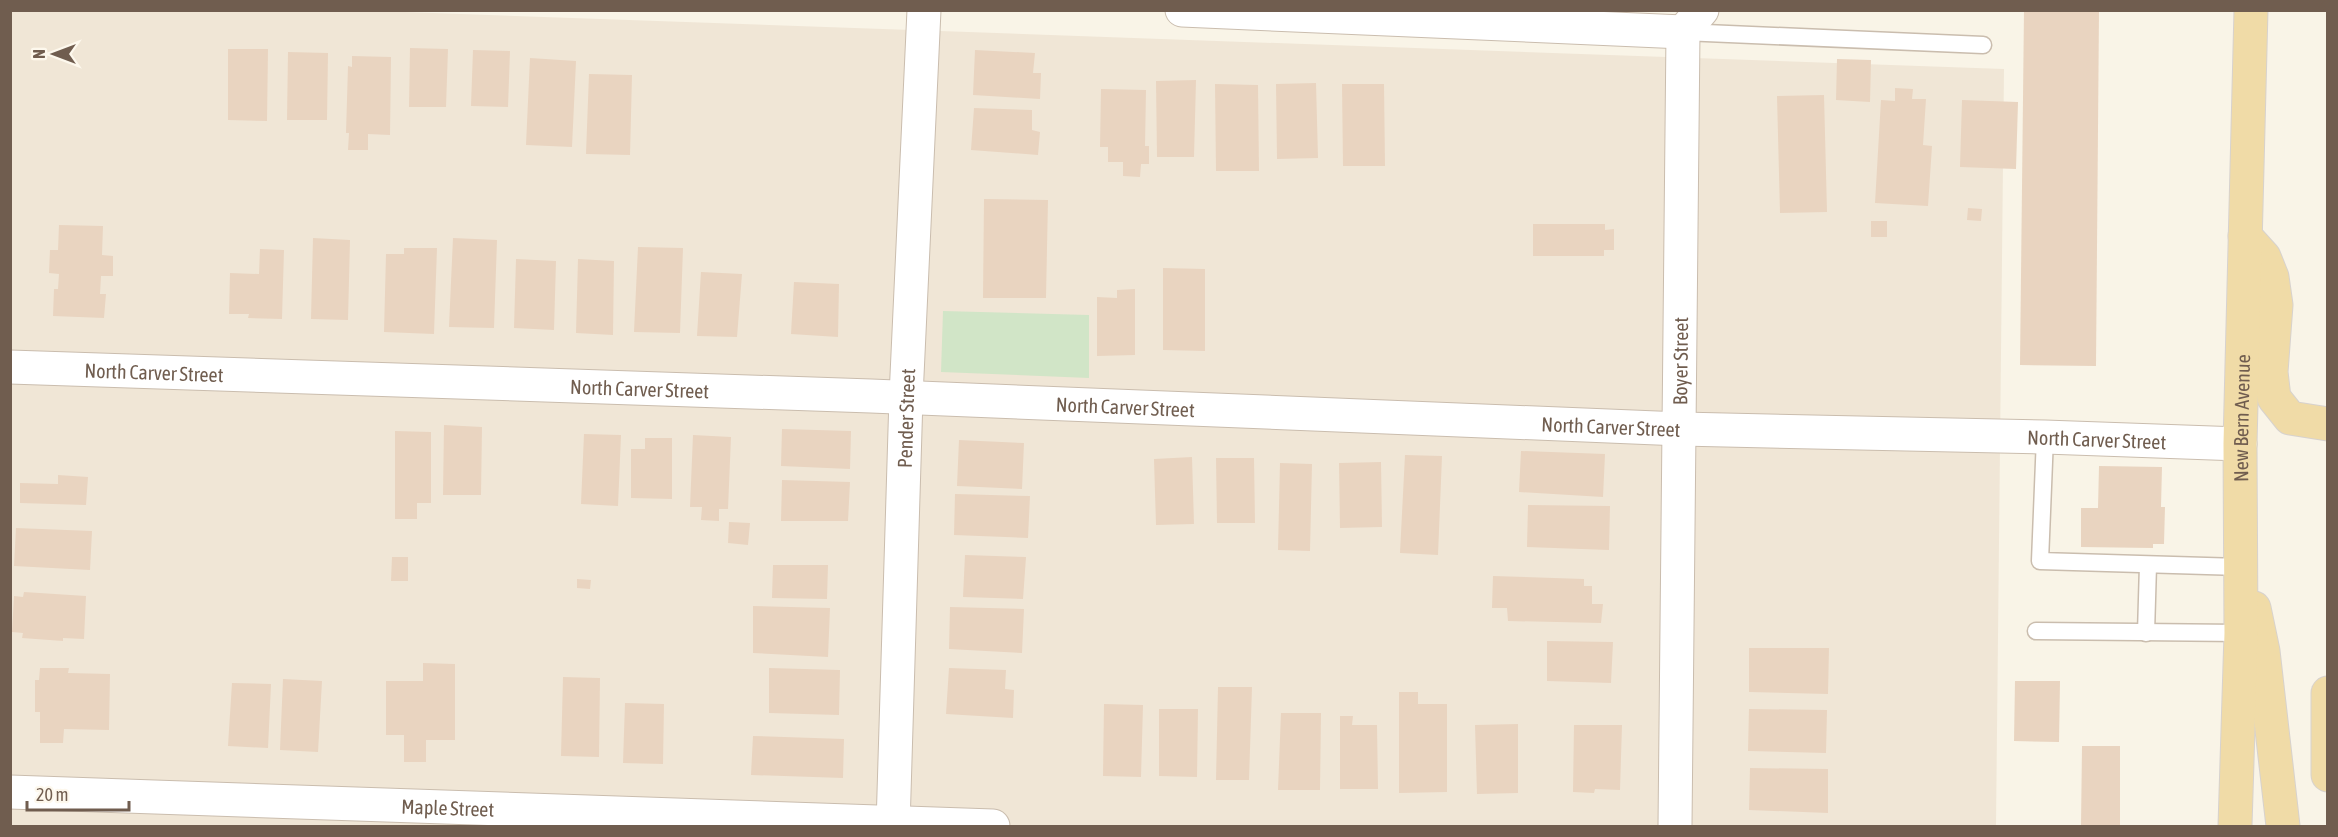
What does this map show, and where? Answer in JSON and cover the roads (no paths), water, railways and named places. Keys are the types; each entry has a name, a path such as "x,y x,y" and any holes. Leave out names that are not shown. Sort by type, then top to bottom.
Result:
{"main road":[{"name":"New Bern Avenue","path":"2235,826 2241,633 2240,444 2251,10"},
{"path":"2245,236 2264,257 2272,277 2276,305 2271,372 2274,398 2290,418 2328,424"},
{"path":"2240,556 2263,651 2283,826"},
{"path":"2328,693 2328,775"}],"street":[{"name":"Pender Street","path":"893,824 906,397 924,10"},
{"path":"1182,10 1693,21"},
{"name":"Boyer Street","path":"1675,826 1681,429 1693,21"},
{"name":"North Carver Street","path":"10,366 906,397 1681,429 2240,444"},
{"name":"Maple Street","path":"10,792 993,826"}],"lane":[{"path":"1693,21 1983,45"},
{"path":"2045,437 2040,561 2148,565 2240,556"},
{"path":"2146,633 2148,565"},
{"path":"2036,631 2241,633"}]}
